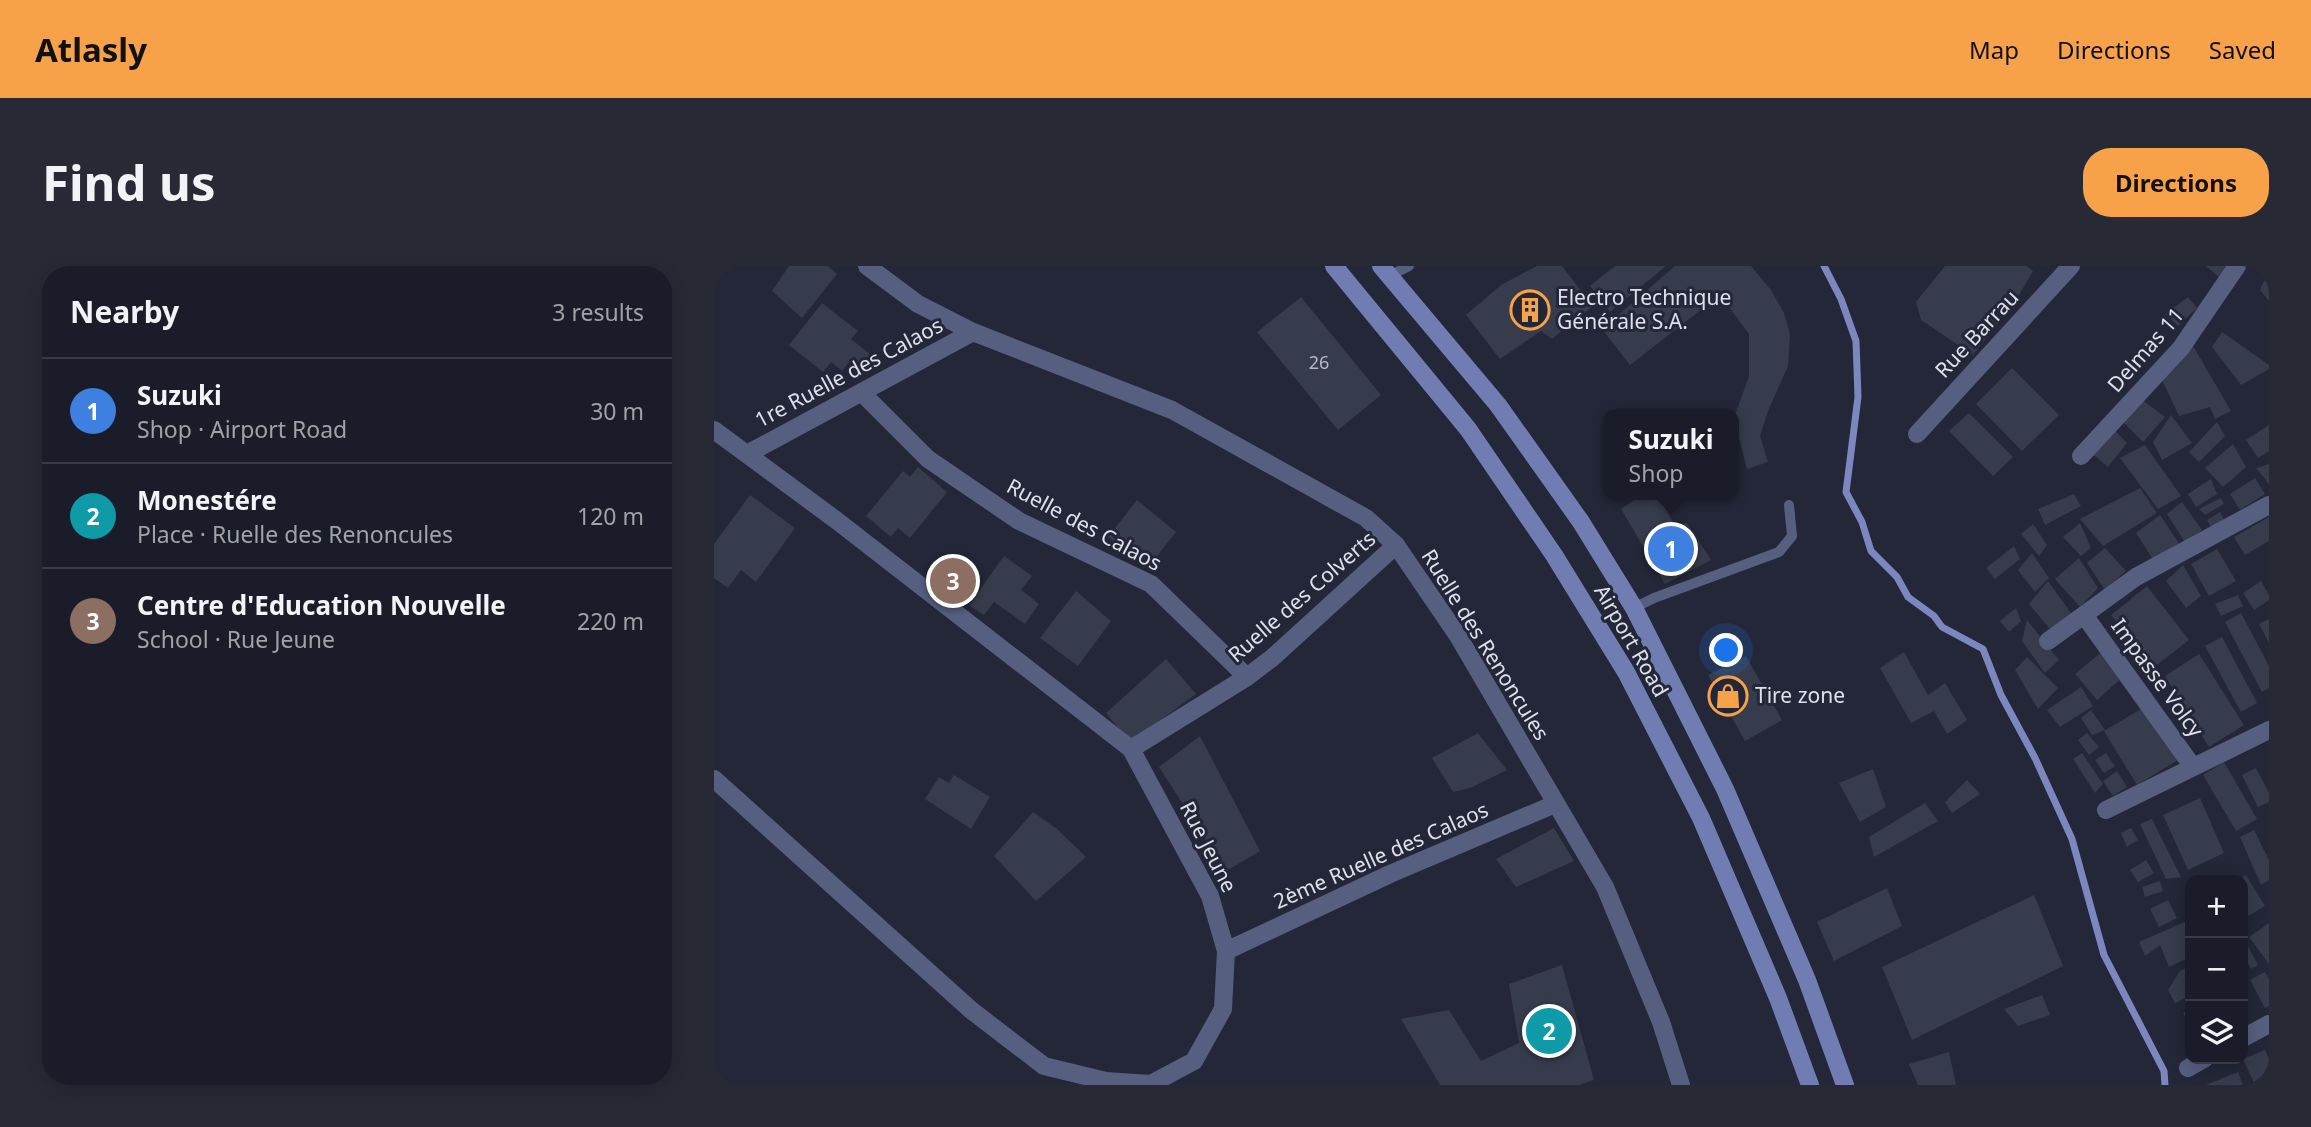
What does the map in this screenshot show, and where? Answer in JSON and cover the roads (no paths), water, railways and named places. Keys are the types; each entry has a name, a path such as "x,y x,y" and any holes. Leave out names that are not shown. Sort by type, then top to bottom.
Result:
{"main road":[{"name":"Airport Road","path":"1334,266 1468,429 1554,555 1626,672 1701,818 1778,998 1810,1085"},
{"name":"Airport Road","path":"1385,271 1498,405 1581,523 1634,608 1725,789 1807,980 1845,1085"}],"street":[{"name":"Ruelle des Renoncules","path":"867,266 918,304 972,332 1172,410 1366,518 1396,545 1458,636 1605,887 1661,1022 1681,1085"},
{"name":"Rue Barrau","path":"1917,434 2071,266"},
{"name":"Delmas 11","path":"2081,456 2181,348 2236,266"},
{"name":"1re Ruelle des Calaos","path":"747,454 972,332"},
{"name":"Ruelle des Calaos","path":"863,393 928,459 1018,521 1152,584 1247,677"},
{"name":"Rue Jeune","path":"714,430 879,553 1131,750 1210,895 1226,951 1223,1009 1194,1061 1151,1084 1108,1083 1044,1066 971,1010 714,779"},
{"path":"2048,641 2136,577 2269,506"},
{"name":"Ruelle des Colverts","path":"1131,750 1247,677 1272,658 1396,545"},
{"name":"Impasse Volcy","path":"2084,615 2193,767"},
{"path":"2106,810 2269,730"},
{"name":"2ème Ruelle des Calaos","path":"1226,951 1390,874 1555,804"},
{"path":"2248,1035 2269,1024"},
{"path":"2188,1068 2195,1064"}],"lane":[{"path":"1385,271 1409,266"},
{"path":"1634,608 1654,598 1779,552 1792,536 1789,505"}],"waterway":[{"path":"1824,266 1841,299 1856,341 1858,397 1846,492 1862,522 1871,551 1897,577 1908,597 1934,616 1942,627 1983,649 2001,695 2035,758 2072,839 2104,955 2164,1071 2165,1085"}],"place":[{"name":"Electro Technique Générale S.A.","path":"1530,310"},
{"name":"Suzuki","path":"1671,549"},
{"name":"Centre d'Education Nouvelle","path":"953,581"},
{"name":"Tire zone","path":"1728,696"},
{"name":"Monestére","path":"1549,1031"}]}
